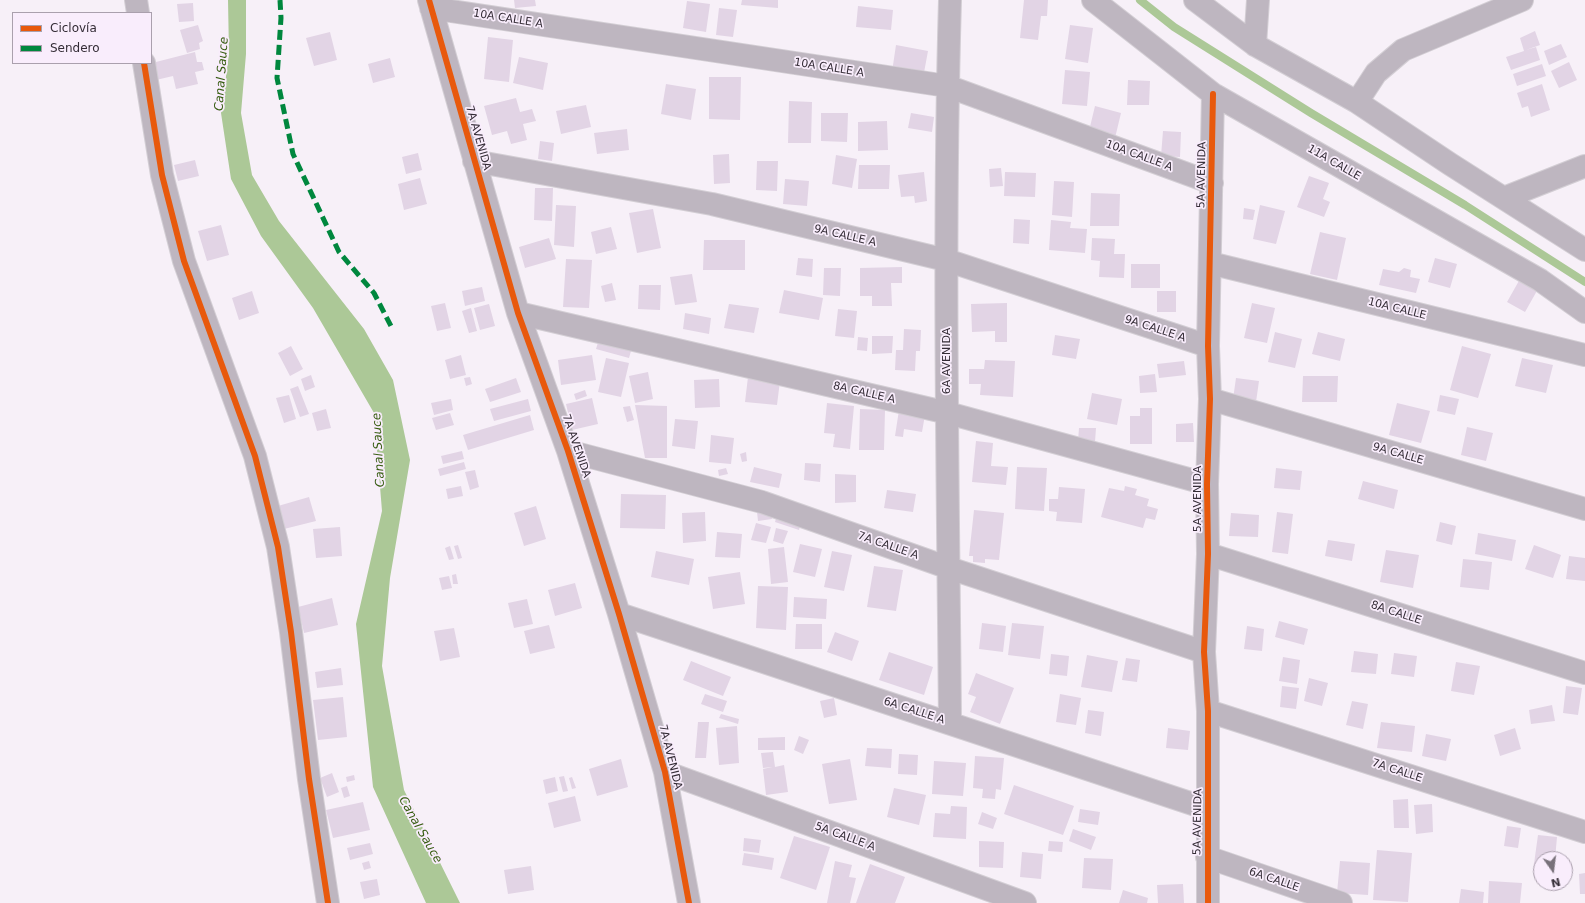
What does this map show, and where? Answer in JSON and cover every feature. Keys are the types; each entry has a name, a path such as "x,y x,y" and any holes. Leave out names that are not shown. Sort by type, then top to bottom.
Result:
{"street":[{"path":"136,0 138,12"},
{"name":"6A AVENIDA","path":"950,0 947,86 946,260 950,723"},
{"name":"11A CALLE","path":"1093,0 1213,94 1540,280 1585,312"},
{"path":"1195,0 1255,45 1357,102 1450,164 1585,250"},
{"path":"1255,45 1258,0"},
{"path":"1357,102 1376,73 1403,50 1522,0"},
{"name":"10A CALLE A","path":"430,4 947,86 1212,183"},
{"name":"7A AVENIDA","path":"430,4 518,313 568,451 619,614 665,772 689,903"},
{"path":"144,64 162,175 184,261 255,456 278,547 291,632 309,779 328,903"},
{"name":"5A AVENIDA","path":"1208,903 1208,711 1204,652 1208,554 1210,398 1208,346 1213,94"},
{"name":"9A CALLE A","path":"474,161 712,204 946,260 1208,346"},
{"path":"1504,198 1585,166"},
{"name":"10A CALLE","path":"1210,263 1585,355"},
{"name":"8A CALLE A","path":"518,313 948,413 1208,484"},
{"name":"9A CALLE","path":"1210,398 1585,509"},
{"name":"7A CALLE A","path":"568,451 762,502 949,568 1204,652"},
{"name":"8A CALLE","path":"1208,554 1585,673"},
{"name":"6A CALLE A","path":"619,614 1208,809"},
{"name":"7A CALLE","path":"1208,711 1585,832"},
{"name":"5A CALLE A","path":"665,772 1025,903"},
{"name":"6A CALLE","path":"1207,857 1341,903"}],"water":[{"name":"Canal Sauce","path":"228,0 246,0 246,54 241,113 252,175 279,221 364,329 393,380 410,460 390,578 382,666 404,790 460,903 426,903 373,787 356,624 382,511 374,413 313,308 261,236 231,179 221,113 229,54"}],"building":[{"path":"514,0 535,0 536,6 515,8"},
{"path":"742,0 778,0 778,8 741,5"},
{"path":"1024,0 1048,0 1047,16 1041,16 1038,40 1020,38"},
{"path":"687,1 710,4 706,32 683,28"},
{"path":"193,3 194,21 179,22 177,4"},
{"path":"858,6 893,10 891,30 856,27"},
{"path":"719,8 737,10 733,37 716,35"},
{"path":"198,25 203,41 199,43 200,49 187,53 180,30"},
{"path":"1070,25 1093,28 1088,63 1065,59"},
{"path":"1535,31 1540,45 1526,50 1536,47 1540,60 1511,70 1506,57 1524,51 1520,38"},
{"path":"330,32 337,60 314,66 306,38"},
{"path":"488,37 513,40 509,82 484,79"},
{"path":"1561,44 1567,57 1549,65 1544,51"},
{"path":"896,45 928,51 923,78 892,72"},
{"path":"195,52 197,62 202,62 204,70 195,72 198,84 176,89 173,76 156,80 152,63"},
{"path":"519,57 548,63 543,90 513,83"},
{"path":"390,58 395,77 373,83 368,64"},
{"path":"1569,62 1577,80 1559,88 1551,71"},
{"path":"1542,64 1546,76 1517,86 1513,74"},
{"path":"1065,70 1090,72 1087,106 1062,104"},
{"path":"709,77 741,77 740,120 709,119"},
{"path":"1128,80 1150,81 1149,105 1127,105"},
{"path":"666,84 696,89 691,120 661,114"},
{"path":"1542,84 1550,110 1531,117 1528,106 1522,108 1517,93"},
{"path":"516,98 520,112 532,109 536,121 523,124 527,140 511,144 507,131 492,135 484,106"},
{"path":"789,101 812,102 811,143 788,143"},
{"path":"586,105 591,127 561,134 556,111"},
{"path":"1095,106 1121,113 1115,138 1089,131"},
{"path":"821,113 848,113 847,142 821,141"},
{"path":"911,113 934,117 932,132 908,128"},
{"path":"887,121 888,150 858,151 858,122"},
{"path":"627,129 629,150 597,154 594,133"},
{"path":"1163,131 1181,132 1180,157 1161,156"},
{"path":"540,141 554,143 552,161 538,159"},
{"path":"418,153 422,170 406,174 402,157"},
{"path":"729,154 730,183 714,184 713,155"},
{"path":"836,155 857,159 852,188 832,184"},
{"path":"195,160 199,176 178,181 174,165"},
{"path":"757,161 778,161 777,191 756,190"},
{"path":"859,165 890,165 889,189 858,189"},
{"path":"1001,168 1003,186 990,187 989,169"},
{"path":"924,172 927,201 915,203 914,196 901,197 898,175"},
{"path":"1005,172 1036,173 1035,197 1004,196"},
{"path":"1309,176 1329,183 1323,199 1330,202 1324,217 1297,207"},
{"path":"420,178 427,204 404,210 398,184"},
{"path":"785,179 809,181 807,206 783,204"},
{"path":"1054,181 1074,182 1072,217 1052,215"},
{"path":"535,188 553,188 552,221 534,220"},
{"path":"1091,193 1120,194 1119,226 1090,226"},
{"path":"556,205 576,206 574,247 554,245"},
{"path":"1260,205 1285,211 1276,244 1253,239"},
{"path":"1244,208 1255,210 1253,220 1243,219"},
{"path":"653,209 661,248 637,253 629,213"},
{"path":"1014,219 1030,220 1029,244 1013,243"},
{"path":"1051,220 1071,222 1070,228 1087,229 1085,253 1049,250"},
{"path":"221,225 229,255 207,261 198,231"},
{"path":"611,227 617,249 596,254 591,232"},
{"path":"1320,232 1346,238 1337,280 1310,274"},
{"path":"549,238 556,259 525,268 519,247"},
{"path":"1092,238 1115,239 1114,254 1125,254 1124,278 1099,277 1100,261 1091,260"},
{"path":"704,240 745,240 745,270 703,270"},
{"path":"798,258 813,259 812,277 796,275"},
{"path":"1435,258 1457,264 1450,288 1428,282"},
{"path":"566,259 592,260 589,308 563,307"},
{"path":"1131,264 1160,264 1160,288 1131,288"},
{"path":"902,267 902,283 891,283 892,306 872,306 872,296 860,296 860,268"},
{"path":"824,268 841,268 840,296 823,295"},
{"path":"1404,268 1411,270 1410,277 1420,279 1416,293 1379,285 1383,269 1399,272"},
{"path":"692,274 697,302 675,305 670,277"},
{"path":"1520,279 1538,289 1525,312 1507,302"},
{"path":"612,283 616,300 605,302 601,286"},
{"path":"639,285 661,285 660,310 638,309"},
{"path":"482,287 485,301 465,306 462,291"},
{"path":"784,290 823,298 819,320 779,313"},
{"path":"252,291 259,313 239,320 232,298"},
{"path":"1157,291 1176,291 1176,312 1157,312"},
{"path":"445,303 451,328 437,331 431,306"},
{"path":"1007,303 1007,342 995,342 995,331 972,332 971,304"},
{"path":"1252,303 1275,308 1267,343 1244,338"},
{"path":"489,304 495,326 480,330 474,308"},
{"path":"729,304 759,308 754,333 724,328"},
{"path":"471,308 477,331 469,333 462,311"},
{"path":"838,309 857,311 854,338 835,336"},
{"path":"685,313 711,318 709,334 683,329"},
{"path":"904,329 921,330 920,351 916,351 915,371 895,370 896,350 903,350"},
{"path":"1275,332 1302,339 1295,368 1268,362"},
{"path":"1318,332 1345,339 1340,361 1312,354"},
{"path":"1055,335 1080,339 1076,359 1052,355"},
{"path":"600,336 633,344 629,358 596,349"},
{"path":"872,336 893,336 892,353 872,354"},
{"path":"858,337 868,338 867,351 857,350"},
{"path":"291,346 303,369 290,376 278,353"},
{"path":"1462,346 1491,354 1478,398 1450,390"},
{"path":"461,355 466,375 450,379 445,360"},
{"path":"592,355 596,380 561,385 558,360"},
{"path":"606,358 629,363 621,397 598,392"},
{"path":"1522,358 1553,365 1546,393 1515,386"},
{"path":"985,360 1015,361 1013,397 980,395 981,384 969,384 969,369 984,369"},
{"path":"1184,361 1186,375 1159,378 1157,364"},
{"path":"648,372 653,399 635,403 629,376"},
{"path":"1155,374 1157,392 1140,393 1139,376"},
{"path":"311,375 315,387 305,391 301,379"},
{"path":"1303,376 1338,376 1337,402 1302,402"},
{"path":"470,377 472,384 466,386 464,378"},
{"path":"748,377 780,381 777,405 745,402"},
{"path":"516,378 521,392 490,402 485,389"},
{"path":"1236,378 1259,381 1256,402 1233,399"},
{"path":"719,379 720,407 695,408 694,380"},
{"path":"298,386 309,414 300,417 290,389"},
{"path":"585,390 587,396 576,400 574,394"},
{"path":"1092,393 1122,399 1117,425 1087,419"},
{"path":"289,395 296,419 284,423 276,398"},
{"path":"1440,395 1459,399 1455,415 1437,411"},
{"path":"592,398 598,424 572,430 566,404"},
{"path":"451,399 453,410 434,415 431,403"},
{"path":"528,399 531,411 494,421 490,409"},
{"path":"827,403 854,406 850,449 833,447 835,434 824,433"},
{"path":"1397,403 1430,411 1421,443 1389,435"},
{"path":"635,405 667,406 667,458 645,458"},
{"path":"630,406 634,420 627,422 623,407"},
{"path":"1140,408 1152,408 1152,444 1130,444 1130,416 1140,416"},
{"path":"326,409 331,428 317,431 312,413"},
{"path":"860,409 885,410 884,450 859,450"},
{"path":"899,410 925,415 922,432 904,429 903,437 895,436"},
{"path":"450,413 454,425 436,430 432,418"},
{"path":"530,415 534,430 468,450 463,435"},
{"path":"675,419 698,421 695,449 672,446"},
{"path":"1193,423 1194,442 1176,442 1176,424"},
{"path":"1467,427 1493,433 1486,461 1461,455"},
{"path":"1079,428 1096,428 1095,442 1078,441"},
{"path":"711,435 734,438 731,464 709,462"},
{"path":"976,441 993,443 991,466 1008,467 1006,485 972,482"},
{"path":"462,451 464,459 443,464 441,456"},
{"path":"746,452 747,461 742,462 740,454"},
{"path":"464,462 466,469 440,476 438,469"},
{"path":"805,463 821,464 820,482 804,480"},
{"path":"754,467 782,474 779,488 750,482"},
{"path":"1017,467 1047,468 1044,511 1015,509"},
{"path":"726,468 728,474 719,476 718,470"},
{"path":"1276,468 1302,471 1300,490 1274,488"},
{"path":"475,470 479,487 470,490 465,472"},
{"path":"835,474 856,475 856,502 835,503"},
{"path":"1363,481 1398,490 1394,509 1358,499"},
{"path":"461,486 463,496 448,499 446,489"},
{"path":"1125,486 1137,489 1135,495 1149,499 1147,506 1158,509 1155,520 1146,518 1143,528 1101,517 1109,488 1124,491"},
{"path":"1059,487 1085,489 1082,523 1056,521 1057,512 1049,511 1049,499 1058,499"},
{"path":"887,490 916,494 913,512 884,508"},
{"path":"621,494 666,495 665,529 620,528"},
{"path":"309,497 316,521 284,529 278,506"},
{"path":"536,506 546,539 524,546 514,513"},
{"path":"771,510 772,519 758,521 757,512"},
{"path":"974,510 1004,513 999,560 985,559 985,563 973,562 973,556 969,556"},
{"path":"705,512 706,541 683,543 682,513"},
{"path":"778,512 802,520 799,530 775,522"},
{"path":"1277,512 1293,514 1288,554 1272,552"},
{"path":"1231,513 1259,515 1258,537 1229,536"},
{"path":"1440,522 1456,526 1452,545 1436,541"},
{"path":"756,523 771,527 766,543 751,540"},
{"path":"340,527 342,556 316,558 313,529"},
{"path":"776,528 788,531 783,544 773,541"},
{"path":"717,532 742,534 740,558 715,557"},
{"path":"1478,533 1516,540 1512,561 1475,554"},
{"path":"1328,540 1355,544 1352,561 1325,556"},
{"path":"800,544 822,549 815,577 793,572"},
{"path":"458,545 462,558 458,559 454,546"},
{"path":"1534,545 1561,555 1553,578 1525,569"},
{"path":"450,546 454,559 449,560 445,548"},
{"path":"784,547 788,582 771,584 768,549"},
{"path":"1386,550 1419,555 1413,588 1380,582"},
{"path":"656,551 694,559 689,585 651,577"},
{"path":"832,551 852,555 844,591 824,587"},
{"path":"1569,556 1585,558 1585,581 1566,579"},
{"path":"1463,559 1492,562 1489,590 1460,587"},
{"path":"874,566 903,570 896,611 867,607"},
{"path":"740,572 745,604 713,609 708,577"},
{"path":"456,574 458,584 453,584 452,575"},
{"path":"449,576 452,588 442,590 439,578"},
{"path":"575,583 582,608 555,616 548,590"},
{"path":"758,586 788,587 786,630 756,628"},
{"path":"794,597 827,599 826,619 793,617"},
{"path":"332,598 338,625 304,633 298,607"},
{"path":"527,599 533,624 514,628 508,603"},
{"path":"1279,621 1308,629 1304,645 1275,637"},
{"path":"982,623 1006,626 1003,652 979,649"},
{"path":"1012,623 1044,626 1040,659 1008,655"},
{"path":"796,624 822,624 822,649 795,649"},
{"path":"549,625 555,648 530,654 524,631"},
{"path":"1247,626 1264,629 1262,651 1244,649"},
{"path":"454,628 460,657 440,661 434,631"},
{"path":"835,632 859,641 852,661 827,652"},
{"path":"1354,651 1378,654 1376,674 1351,672"},
{"path":"889,652 933,667 924,695 879,680"},
{"path":"1394,653 1417,656 1414,677 1391,674"},
{"path":"1051,654 1069,656 1067,676 1049,674"},
{"path":"1087,655 1118,661 1112,692 1081,687"},
{"path":"1283,657 1300,660 1297,684 1279,681"},
{"path":"1126,658 1140,660 1137,682 1122,680"},
{"path":"691,661 731,677 723,696 683,680"},
{"path":"1456,662 1480,666 1474,695 1451,691"},
{"path":"341,668 343,685 317,688 315,672"},
{"path":"976,673 1014,688 1000,724 970,712 976,697 968,694"},
{"path":"1309,678 1328,683 1322,706 1304,701"},
{"path":"1282,686 1299,688 1296,709 1280,707"},
{"path":"1566,686 1582,688 1578,715 1563,713"},
{"path":"705,694 727,701 723,712 701,704"},
{"path":"1060,694 1081,698 1076,725 1056,722"},
{"path":"343,697 347,737 318,740 313,700"},
{"path":"834,698 837,715 824,718 820,701"},
{"path":"1352,701 1368,704 1363,729 1346,725"},
{"path":"1552,705 1555,721 1531,724 1529,710"},
{"path":"1088,710 1104,712 1101,736 1085,733"},
{"path":"721,714 739,719 738,724 719,718"},
{"path":"698,722 709,722 706,758 695,758"},
{"path":"1381,722 1415,726 1412,752 1377,748"},
{"path":"737,726 739,763 719,765 716,728"},
{"path":"1168,728 1190,731 1188,750 1166,748"},
{"path":"1515,728 1521,749 1500,756 1494,735"},
{"path":"1426,734 1451,739 1446,761 1422,756"},
{"path":"799,736 809,740 803,754 794,750"},
{"path":"785,737 785,750 758,750 758,738"},
{"path":"867,748 892,749 891,768 865,766"},
{"path":"773,752 775,767 784,765 788,792 766,795 763,769 772,767 763,768 761,753"},
{"path":"899,754 918,755 917,775 898,774"},
{"path":"975,756 1004,758 1001,790 996,789 995,799 982,798 983,789 973,788"},
{"path":"621,759 628,787 597,796 589,769"},
{"path":"850,759 857,800 829,804 822,764"},
{"path":"934,761 966,763 963,796 932,794"},
{"path":"332,773 339,792 327,797 320,778"},
{"path":"354,775 355,780 347,782 346,777"},
{"path":"564,776 568,791 563,792 559,777"},
{"path":"555,777 558,791 546,794 543,780"},
{"path":"572,777 576,788 572,789 569,778"},
{"path":"1014,785 1074,806 1063,835 1004,814"},
{"path":"347,786 350,796 344,798 341,788"},
{"path":"894,788 926,795 919,825 887,817"},
{"path":"575,796 581,821 554,828 548,803"},
{"path":"1408,799 1409,828 1394,828 1393,800"},
{"path":"363,802 370,830 333,838 326,810"},
{"path":"1432,804 1433,832 1416,834 1414,805"},
{"path":"951,806 967,807 966,839 933,837 935,813 950,814"},
{"path":"1080,809 1100,812 1098,825 1078,822"},
{"path":"982,812 997,818 993,829 978,824"},
{"path":"1507,826 1521,828 1518,848 1504,846"},
{"path":"1073,829 1096,837 1091,850 1069,841"},
{"path":"1538,835 1557,837 1556,851 1536,851"},
{"path":"794,836 830,847 816,890 780,878"},
{"path":"744,838 761,840 759,853 743,851"},
{"path":"979,841 1004,842 1003,868 979,867"},
{"path":"1049,841 1063,842 1062,852 1048,851"},
{"path":"370,843 373,854 350,860 347,848"},
{"path":"1377,850 1412,853 1408,902 1373,900"},
{"path":"1022,852 1043,854 1041,879 1020,877"},
{"path":"744,853 774,858 772,870 742,865"},
{"path":"1084,858 1113,859 1111,890 1082,888"},
{"path":"369,861 371,868 364,870 362,863"},
{"path":"835,861 852,865 849,877 856,878 850,903 827,903"},
{"path":"1340,861 1370,863 1368,895 1337,893"},
{"path":"870,864 905,877 895,903 856,903"},
{"path":"531,866 534,890 508,894 504,870"},
{"path":"1585,873 1585,894 1580,894 1579,874"},
{"path":"377,879 380,895 364,899 360,882"},
{"path":"1489,881 1522,883 1520,903 1488,903"},
{"path":"1183,884 1184,903 1158,903 1157,885"},
{"path":"1461,889 1484,892 1483,903 1459,903"},
{"path":"1123,890 1148,898 1147,903 1119,903"}],"waterway":[{"path":"1140,0 1174,27 1311,113 1465,205 1585,282"}],"marked path":[{"path":"280,0 281,18 277,78 293,154 339,252 374,293 393,330"}],"cycle path":[{"path":"429,0 518,313 568,451 619,614 665,772 689,903"},
{"path":"144,64 162,175 184,261 255,456 278,547 291,632 309,779 328,903"},
{"path":"1208,903 1208,711 1204,652 1208,554 1207,484 1210,399 1208,346 1213,94"}]}
